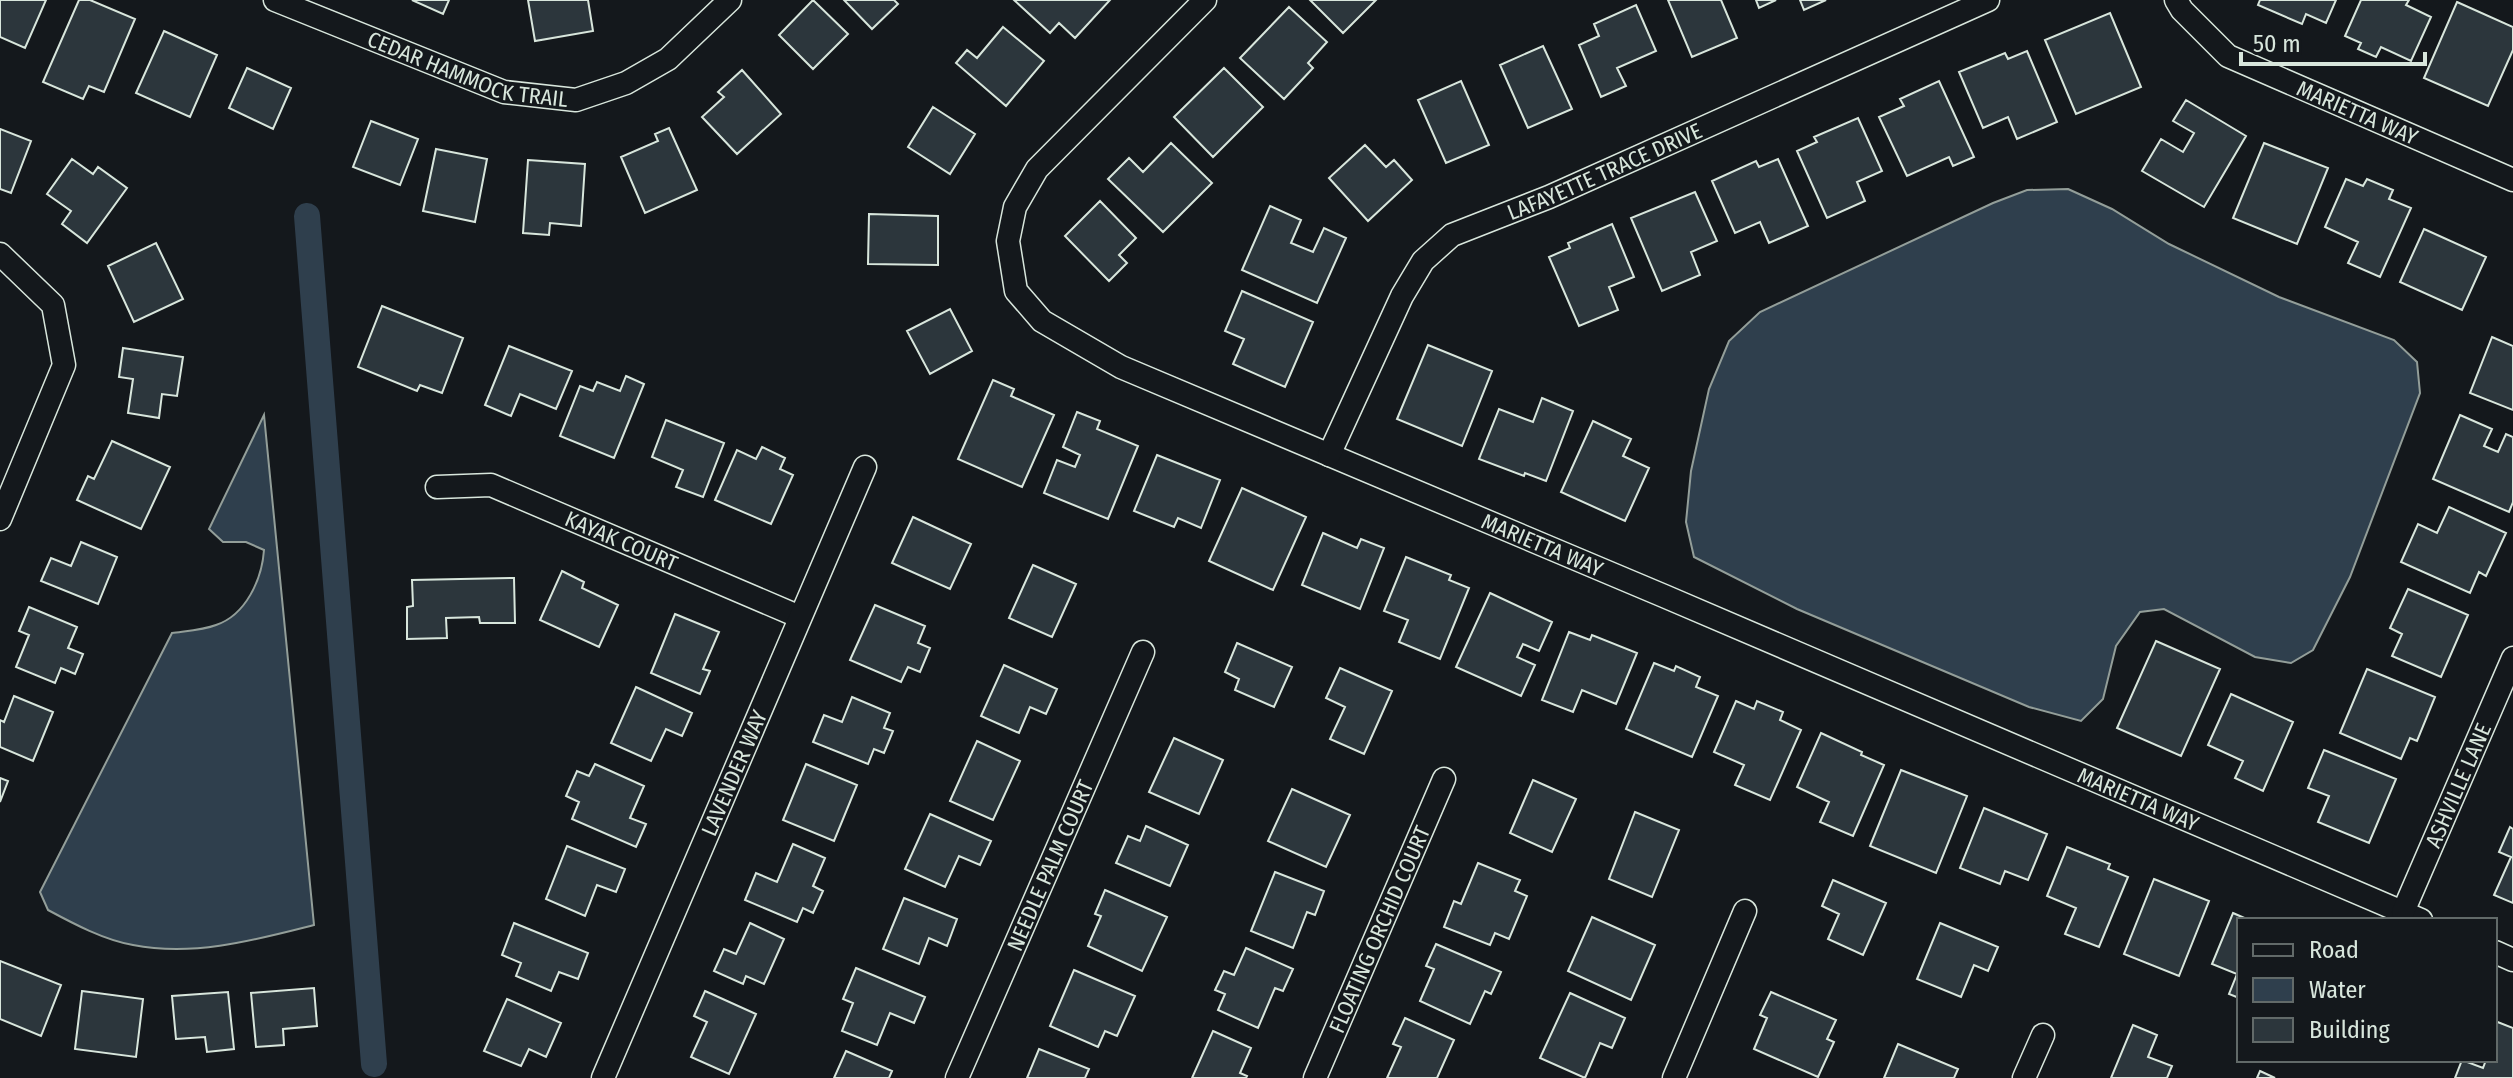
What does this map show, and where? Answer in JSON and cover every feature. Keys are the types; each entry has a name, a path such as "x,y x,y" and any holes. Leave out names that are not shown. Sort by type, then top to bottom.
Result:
{"street":[{"name":"CEDAR HAMMOCK TRAIL","path":"275,0 504,92 576,100 626,83 668,59 730,0"},
{"name":"MARIETTA WAY","path":"1205,0 1037,169 1015,207 1008,241 1016,291 1042,321 1121,367 2412,916"},
{"name":"LAFAYETTE TRACE DRIVE","path":"1329,455 1402,296 1423,261 1452,235 1549,197 1988,0"},
{"name":"MARIETTA WAY","path":"2176,0 2182,10 2228,56 2513,180"},
{"path":"0,254 53,305 64,365 0,519"},
{"name":"LAVENDER WAY","path":"603,1078 865,467"},
{"name":"KAYAK COURT","path":"437,487 491,485 800,617"},
{"name":"NEEDLE PALM COURT","path":"957,1078 1143,652"},
{"name":"ASHVILLE LANE","path":"2412,916 2513,658"},
{"name":"FLOATING ORCHID COURT","path":"1315,1078 1444,779"},
{"path":"1674,1078 1745,911"},
{"path":"2024,1078 2043,1035"}],"water":[{"path":"2068,189 2112,209 2169,244 2279,297 2394,340 2417,362 2420,393 2350,577 2313,650 2291,663 2255,657 2164,609 2140,612 2116,646 2103,699 2081,721 2029,707 1797,609 1694,557 1686,522 1691,471 1709,389 1729,341 1760,312 1993,203 2027,190"},
{"path":"264,415 314,925 202,948 156,948 122,943 89,931 48,910 40,892 172,633 206,628 227,620 244,605 256,584 264,550 246,542 223,542 209,529"}],"building":[{"path":"0,0 46,0 25,48 0,37"},
{"path":"79,0 90,0 135,19 104,92 89,86 83,99 43,82"},
{"path":"412,0 449,0 443,14"},
{"path":"528,0 588,0 593,31 535,41"},
{"path":"813,0 848,34 813,69 779,35"},
{"path":"844,0 894,0 898,4 872,29"},
{"path":"1014,0 1110,0 1075,38 1059,23 1050,33"},
{"path":"1310,0 1376,0 1343,33"},
{"path":"1668,0 1721,0 1737,38 1692,57"},
{"path":"1756,0 1776,0 1759,8"},
{"path":"1800,0 1826,0 1804,10"},
{"path":"2260,0 2336,0 2326,23 2306,14 2302,24 2258,5"},
{"path":"2361,0 2409,0 2406,5 2431,17 2411,61 2381,47 2376,57 2358,49 2361,43 2345,36"},
{"path":"2457,2 2513,27 2513,50 2488,106 2424,78"},
{"path":"1636,5 1656,51 1617,68 1626,86 1601,97 1579,45 1599,36 1594,24"},
{"path":"1289,7 1327,42 1308,63 1313,68 1284,99 1240,58"},
{"path":"2110,13 2141,87 2076,114 2045,40"},
{"path":"1003,27 1044,61 1006,106 956,63 967,50 977,58"},
{"path":"164,31 217,55 190,117 136,93"},
{"path":"1543,46 1572,109 1528,128 1500,65"},
{"path":"2027,51 2057,122 2017,139 2008,117 1983,128 1959,72 2005,53 2008,59"},
{"path":"247,68 291,88 273,129 229,108"},
{"path":"1224,68 1263,107 1213,157 1174,117"},
{"path":"742,70 781,114 737,154 702,117 724,97 718,92"},
{"path":"1461,81 1489,145 1446,163 1418,100"},
{"path":"1939,81 1974,157 1953,166 1949,157 1907,176 1879,117 1904,106 1900,99"},
{"path":"2186,100 2246,136 2204,207 2142,171 2161,139 2183,152 2194,133 2173,121"},
{"path":"933,107 975,134 950,174 908,147"},
{"path":"1858,118 1882,171 1857,182 1865,201 1827,218 1797,151 1817,142 1814,137"},
{"path":"371,121 418,139 400,185 353,167"},
{"path":"669,128 697,190 645,213 621,157 658,141 655,134"},
{"path":"0,129 31,141 11,193 0,189"},
{"path":"1171,143 1212,183 1163,232 1108,179 1129,158 1143,172"},
{"path":"2264,143 2328,168 2297,244 2233,218"},
{"path":"1365,145 1386,167 1394,160 1412,180 1368,221 1329,178"},
{"path":"436,149 487,159 475,222 423,211"},
{"path":"72,159 93,174 98,167 127,188 87,243 62,224 71,211 47,194"},
{"path":"1778,159 1808,226 1769,243 1760,222 1735,233 1712,181 1756,161 1759,167"},
{"path":"528,160 585,164 581,226 550,223 549,235 523,233"},
{"path":"2346,179 2363,186 2367,179 2393,190 2389,199 2411,208 2380,277 2348,263 2358,242 2325,227"},
{"path":"1695,192 1717,241 1691,252 1700,275 1662,291 1631,218"},
{"path":"1100,201 1136,238 1119,255 1127,263 1109,281 1065,236"},
{"path":"1270,206 1301,220 1291,243 1313,252 1324,228 1346,238 1317,303 1242,270"},
{"path":"869,214 938,216 938,265 868,264"},
{"path":"1612,224 1634,277 1609,287 1618,310 1579,326 1549,257 1570,248 1568,243"},
{"path":"2424,229 2486,257 2462,310 2400,282"},
{"path":"156,243 183,299 134,322 108,266"},
{"path":"1242,291 1313,322 1285,387 1233,364 1244,339 1225,331"},
{"path":"382,306 463,338 442,393 420,385 417,391 358,367"},
{"path":"950,309 972,351 930,374 907,331"},
{"path":"2492,337 2513,346 2513,410 2470,393"},
{"path":"1428,345 1492,371 1462,446 1397,419"},
{"path":"509,346 572,371 556,409 520,394 511,416 485,405"},
{"path":"123,348 183,357 177,396 162,394 159,418 128,413 133,379 119,377"},
{"path":"626,376 644,384 614,458 560,436 580,386 593,391 597,382 620,391"},
{"path":"993,380 1014,389 1011,396 1054,415 1022,487 958,459"},
{"path":"1542,398 1573,411 1546,481 1479,459 1499,409 1533,422"},
{"path":"1077,412 1100,421 1097,429 1138,446 1108,519 1044,493 1057,460 1075,467 1080,455 1063,447"},
{"path":"2460,415 2492,429 2484,446 2498,452 2506,434 2513,437 2513,502 2509,512 2433,479"},
{"path":"666,420 724,443 703,497 676,487 683,470 652,457"},
{"path":"1593,421 1631,439 1623,456 1649,468 1625,521 1561,492"},
{"path":"112,441 170,467 141,529 77,500 88,476 94,479"},
{"path":"762,447 785,458 780,469 793,475 771,524 715,500 737,450 756,459"},
{"path":"1157,455 1220,480 1201,528 1178,518 1174,527 1134,511"},
{"path":"1242,488 1306,517 1273,590 1209,561"},
{"path":"2449,507 2506,533 2486,576 2479,572 2470,593 2401,562 2418,524 2437,533"},
{"path":"913,517 971,544 950,589 892,563"},
{"path":"1323,533 1357,548 1361,539 1384,548 1360,609 1302,585"},
{"path":"81,542 117,557 98,604 41,581 51,558 71,566"},
{"path":"1406,557 1451,575 1449,580 1469,588 1440,659 1399,642 1408,620 1384,611"},
{"path":"1033,565 1076,584 1052,637 1009,618"},
{"path":"562,571 584,582 582,588 618,605 599,647 540,620"},
{"path":"514,578 515,623 480,623 479,617 446,618 447,638 407,639 407,607 413,606 412,580"},
{"path":"2408,589 2468,615 2441,677 2392,656 2402,634 2390,628"},
{"path":"1490,593 1552,622 1539,651 1523,644 1517,657 1535,665 1521,696 1456,667"},
{"path":"875,605 925,626 918,643 930,648 920,672 908,667 901,682 850,660"},
{"path":"29,607 77,627 68,648 83,654 75,674 61,668 55,683 16,667 29,635 19,631"},
{"path":"675,614 719,632 703,669 710,671 700,694 651,673"},
{"path":"1569,632 1590,640 1592,635 1637,653 1616,704 1582,690 1573,712 1542,700"},
{"path":"2156,641 2220,669 2181,756 2117,728"},
{"path":"1237,643 1292,667 1274,707 1235,690 1239,679 1225,672"},
{"path":"1654,663 1674,671 1676,666 1700,677 1696,687 1718,696 1692,757 1626,729"},
{"path":"1004,665 1057,689 1046,714 1030,707 1019,733 981,716"},
{"path":"1340,668 1392,691 1364,754 1330,739 1345,707 1326,698"},
{"path":"2367,669 2435,697 2417,741 2410,738 2401,759 2340,733"},
{"path":"636,687 692,713 682,736 666,729 651,761 611,743"},
{"path":"2231,694 2293,722 2263,791 2235,778 2243,761 2208,745"},
{"path":"14,696 53,712 33,761 0,747 0,720 4,722"},
{"path":"852,697 890,713 884,728 893,731 884,753 874,749 868,764 813,742 824,715 842,722"},
{"path":"1736,701 1754,709 1757,701 1783,712 1780,720 1801,730 1770,800 1735,785 1744,765 1714,752"},
{"path":"1821,733 1884,765 1853,836 1820,822 1829,802 1797,787"},
{"path":"1174,738 1223,760 1199,814 1149,792"},
{"path":"977,741 1020,761 993,820 950,801"},
{"path":"2324,750 2396,779 2369,843 2318,822 2329,796 2308,788"},
{"path":"595,764 644,786 630,818 646,824 636,847 572,819 579,802 566,796 577,771 589,776"},
{"path":"806,764 857,785 834,841 783,820"},
{"path":"1901,770 1967,796 1936,873 1870,846"},
{"path":"0,778 8,781 0,802"},
{"path":"1533,780 1576,799 1552,852 1510,833"},
{"path":"1292,789 1350,815 1326,867 1268,841"},
{"path":"1984,808 2047,834 2028,880 2005,871 2000,884 1960,868"},
{"path":"1635,812 1679,830 1652,897 1609,879"},
{"path":"930,814 991,841 980,865 959,856 945,887 905,869"},
{"path":"1146,826 1188,845 1170,886 1116,863 1128,836 1140,841"},
{"path":"2510,827 2513,829 2513,903 2494,895 2511,857 2499,852"},
{"path":"793,844 825,858 813,886 823,891 813,913 803,908 797,922 745,900 756,873 777,882"},
{"path":"567,846 625,869 616,892 597,885 585,916 546,899"},
{"path":"2067,847 2110,864 2108,869 2128,877 2099,947 2065,934 2076,908 2047,896"},
{"path":"1478,863 1520,880 1515,891 1527,896 1509,939 1495,933 1490,945 1444,927 1454,901 1461,904"},
{"path":"1275,872 1324,891 1315,915 1307,912 1293,948 1251,931"},
{"path":"2154,879 2209,901 2179,976 2124,954"},
{"path":"1833,880 1886,903 1863,955 1828,939 1839,914 1822,906"},
{"path":"1105,890 1167,917 1142,971 1088,946 1101,916 1095,914"},
{"path":"904,898 957,919 947,946 929,938 919,964 883,949"},
{"path":"2233,913 2244,918 2237,918 2237,974 2212,964"},
{"path":"1592,917 1655,945 1631,1000 1568,971"},
{"path":"514,923 588,953 578,979 559,972 551,991 516,976 521,963 502,955"},
{"path":"750,923 784,939 764,984 746,976 743,984 714,971 724,949 736,954"},
{"path":"1940,923 1998,947 1988,971 1974,965 1961,997 1917,979"},
{"path":"1436,944 1501,972 1491,994 1485,991 1470,1024 1420,1001 1434,969 1426,966"},
{"path":"1246,948 1293,969 1283,991 1275,988 1258,1028 1218,1010 1225,994 1215,990 1224,971 1234,975"},
{"path":"0,961 61,985 41,1036 0,1019"},
{"path":"856,968 925,997 914,1023 890,1013 877,1045 842,1031 853,1003 843,999"},
{"path":"1074,970 1135,996 1117,1036 1105,1031 1098,1047 1050,1026"},
{"path":"2237,974 2237,997 2229,994"},
{"path":"314,988 317,1026 283,1029 284,1045 256,1047 251,993"},
{"path":"82,991 143,999 136,1057 75,1049"},
{"path":"705,991 756,1014 729,1074 691,1057 707,1022 694,1016"},
{"path":"228,992 234,1049 207,1052 205,1037 176,1039 172,996"},
{"path":"1771,992 1836,1020 1827,1039 1834,1042 1818,1077 1754,1049 1767,1018 1760,1015"},
{"path":"1570,993 1625,1018 1612,1048 1600,1043 1585,1078 1540,1058"},
{"path":"507,999 561,1023 546,1057 529,1049 521,1066 484,1051"},
{"path":"1405,1018 1454,1040 1437,1078 1387,1078 1401,1047 1393,1044"},
{"path":"2497,1022 2513,1028 2513,1078 2455,1078 2461,1062 2483,1068 2485,1062 2497,1062"},
{"path":"2133,1025 2157,1035 2148,1057 2172,1066 2167,1078 2111,1078"},
{"path":"1213,1031 1251,1048 1240,1073 1246,1078 1192,1078"},
{"path":"1898,1044 1958,1069 1954,1078 1884,1078"},
{"path":"1039,1049 1089,1069 1085,1078 1027,1078"},
{"path":"846,1051 892,1071 889,1078 834,1078"},
{"path":"2260,1071 2275,1078 2257,1078"}],"waterway":[{"path":"307,216 374,1064"}]}
